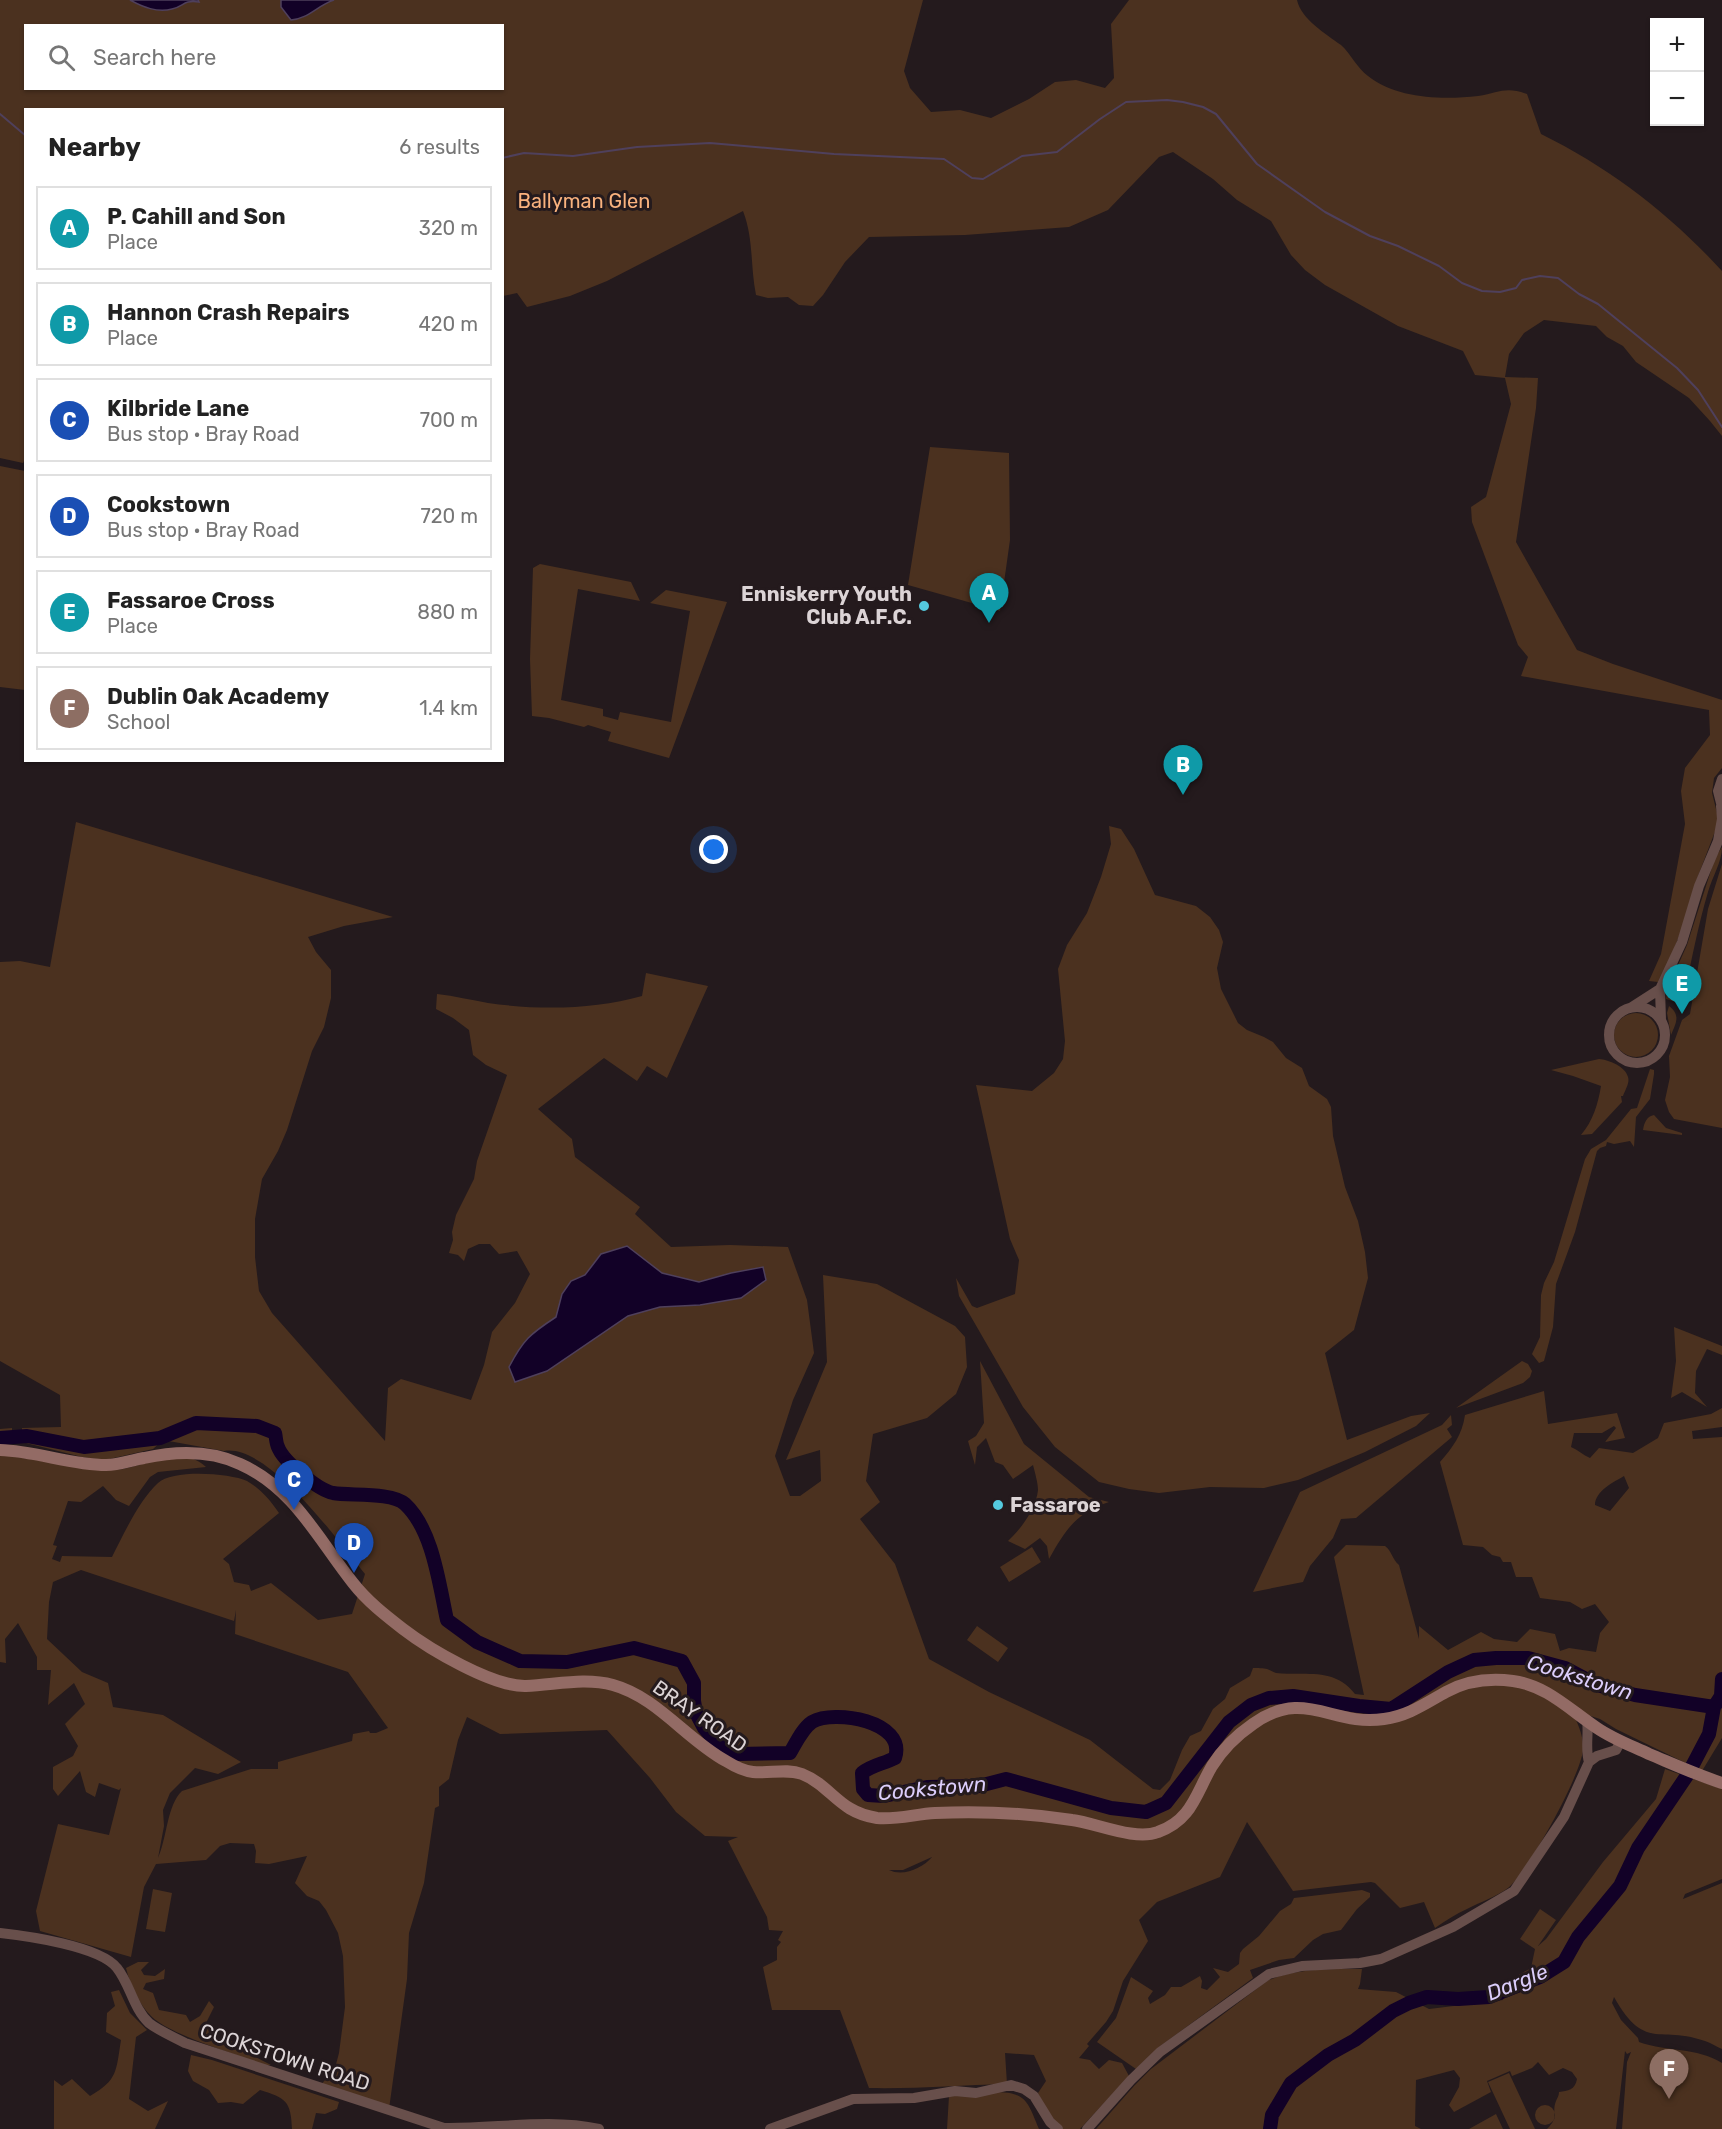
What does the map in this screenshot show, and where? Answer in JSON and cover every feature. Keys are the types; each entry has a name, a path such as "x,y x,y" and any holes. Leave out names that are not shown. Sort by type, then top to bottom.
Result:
{"main road":[{"name":"BRAY ROAD","path":"0,1450 20,1450 109,1466 154,1456 189,1452 224,1457 240,1463 264,1476 287,1496 370,1602 434,1650 494,1679 512,1685 574,1681 614,1685 645,1700 710,1752 738,1767 751,1772 802,1774 846,1808 862,1815 882,1819 925,1813 1004,1813 1073,1820 1129,1833 1160,1832 1190,1809 1213,1764 1239,1735 1273,1712 1290,1707 1355,1719 1377,1720 1395,1717 1422,1707 1450,1690 1474,1682 1499,1679 1521,1682 1550,1694 1621,1741 1698,1775 1722,1783"}],"street":[{"path":"1660,989 1616,1017 1610,1031 1610,1040 1619,1056 1628,1061 1644,1062 1656,1056 1665,1035 1661,1020 1660,989 1683,942 1703,877 1720,839 1722,807 1718,791 1722,779"},
{"path":"1629,1008 1647,1009 1661,1020"},
{"path":"1587,1720 1589,1762"},
{"path":"1087,2129 1160,2052 1269,1974 1302,1966 1364,1963 1381,1959 1453,1927 1514,1891 1564,1817 1589,1762 1597,1756 1616,1750 1621,1741"},
{"name":"COOKSTOWN ROAD","path":"0,1933 47,1940 102,1956 117,1967 133,1999 149,2023 185,2043 425,2122 444,2128 468,2129 550,2124 599,2129"},
{"path":"770,2129 853,2099 914,2098 955,2091 976,2093 1011,2085 1034,2096 1050,2122 1058,2129"}],"green space":[{"name":"Ballyman Glen","path":"0,0 923,0 904,71 910,88 931,112 960,110 991,118 1029,99 1055,82 1076,80 1105,88 1114,78 1111,24 1129,0 1297,0 1303,14 1341,45 1364,73 1392,89 1421,96 1450,98 1478,96 1507,90 1527,94 1541,134 1591,162 1638,194 1681,230 1722,271 1722,436 1689,398 1636,362 1623,346 1607,337 1596,326 1544,320 1524,333 1509,354 1505,377 1538,378 1536,408 1516,542 1577,650 1722,700 1722,768 1714,778 1712,793 1719,821 1669,962 1658,982 1649,981 1661,954 1685,824 1681,791 1685,768 1710,735 1709,710 1521,676 1528,657 1518,645 1472,522 1471,507 1486,497 1511,404 1505,378 1475,375 1463,351 1398,326 1325,285 1305,270 1291,255 1271,221 1237,200 1213,179 1173,152 1159,157 1108,210 1069,227 965,235 869,237 845,262 813,306 799,305 788,297 768,298 756,295 749,232 743,211 607,281 570,296 527,307 517,293 504,296 504,108 24,108 23,463 0,458"},
{"path":"930,447 1009,453 1010,540 1000,611 908,585"},
{"path":"0,466 24,471 24,690 0,687"},
{"path":"540,564 631,582 640,601 578,589 561,700 603,709 603,716 618,720 620,712 671,722 690,611 650,603 666,590 727,602 669,758 608,741 611,732 588,725 584,727 532,716 530,659 533,568"},
{"path":"76,822 393,917 344,926 308,937 316,952 331,970 331,998 324,1027 312,1051 287,1130 262,1179 255,1219 255,1257 259,1291 272,1313 385,1441 388,1388 401,1379 471,1400 484,1365 492,1332 515,1303 530,1274 517,1251 499,1254 490,1244 479,1244 468,1249 464,1261 458,1255 449,1253 456,1215 474,1179 477,1161 507,1075 486,1065 473,1055 469,1030 436,1009 437,994 488,1003 546,1008 604,1004 642,996 646,973 708,986 667,1078 647,1066 637,1081 604,1058 538,1109 572,1139 575,1157 640,1207 635,1214 671,1247 730,1245 788,1247 807,1300 814,1353 793,1400 775,1456 790,1496 800,1496 821,1481 820,1450 786,1460 827,1362 823,1275 877,1284 955,1326 965,1337 967,1367 956,1394 927,1418 873,1434 866,1481 880,1502 860,1519 895,1564 929,1659 989,1692 1090,1740 1153,1789 1160,1790 1170,1780 1190,1736 1201,1731 1213,1709 1225,1699 1230,1688 1250,1676 1253,1668 1276,1673 1329,1676 1347,1685 1355,1694 1364,1695 1334,1557 1346,1545 1385,1546 1389,1550 1399,1565 1419,1639 1419,1626 1448,1650 1481,1632 1494,1639 1517,1642 1530,1629 1555,1634 1560,1651 1569,1648 1596,1652 1600,1633 1609,1622 1595,1604 1582,1609 1570,1602 1540,1598 1532,1577 1516,1577 1511,1562 1503,1562 1500,1557 1492,1555 1483,1547 1463,1545 1440,1462 1462,1429 1465,1415 1544,1391 1548,1424 1617,1413 1625,1438 1605,1442 1616,1428 1614,1426 1602,1433 1574,1433 1571,1447 1590,1458 1599,1448 1633,1453 1658,1438 1664,1423 1711,1414 1722,1408 1722,1427 1692,1431 1693,1439 1722,1437 1722,1738 1702,1771 1600,1719 1572,1710 1580,1729 1583,1750 1564,1800 1540,1844 1517,1879 1508,1888 1435,1928 1424,1902 1400,1908 1375,1883 1293,1891 1247,1822 1220,1877 1157,1902 1139,1920 1148,1941 1123,1981 1113,2011 1079,2058 1090,2060 1099,2069 1109,2060 1122,2063 1129,2076 1080,2129 1055,2129 1038,2093 1046,2081 1034,2055 1005,2053 1007,2084 869,2088 840,2010 772,2010 763,1967 777,1960 777,1947 781,1942 778,1940 783,1931 769,1930 767,1917 728,1841 738,1837 705,1836 676,1812 650,1778 607,1730 500,1734 467,1717 458,1740 449,1779 439,1787 439,1806 435,1808 424,1883 409,1933 407,1979 389,2109 320,2086 335,2068 339,2053 345,2007 343,1956 338,1933 326,1910 319,1901 307,1896 295,1883 307,1856 269,1864 255,1863 254,1844 230,1843 220,1846 206,1860 156,1864 144,1887 131,1957 40,1931 36,1911 58,1824 109,1835 121,1788 119,1790 99,1783 95,1797 86,1792 80,1771 58,1796 53,1789 53,1767 73,1756 78,1746 65,1724 85,1704 74,1683 48,1705 51,1670 37,1670 37,1657 18,1623 5,1639 6,1663 0,1662 0,1454 119,1469 166,1458 187,1457 206,1467 158,1472 150,1477 129,1506 116,1500 103,1486 81,1502 68,1501 53,1545 57,1546 52,1559 60,1562 62,1556 112,1557 138,1508 158,1483 175,1476 215,1474 247,1481 265,1495 279,1513 223,1559 229,1564 234,1582 249,1585 251,1591 271,1583 318,1620 352,1614 365,1574 321,1519 281,1478 261,1462 242,1453 163,1440 153,1449 105,1460 82,1457 22,1442 22,1428 61,1427 60,1395 0,1361 0,962 20,961 50,967","holes":["1624,1476 1629,1488 1610,1511 1595,1505 1598,1495 1610,1484","81,1570 234,1621 236,1610 235,1634 348,1672 388,1728 376,1733 369,1731 353,1734 352,1741 278,1762 278,1769 251,1769 182,1791 170,1813 158,1858 164,1826 163,1810 170,1793 195,1768 218,1774 241,1762 163,1715 113,1707 108,1683 82,1672 47,1639 49,1602 53,1582","932,1857 923,1865 906,1872 889,1870 903,1870"]},
{"path":"1109,826 1121,829 1134,849 1155,895 1196,906 1210,917 1219,930 1223,942 1217,968 1221,989 1238,1023 1247,1030 1273,1042 1286,1058 1302,1068 1309,1086 1327,1099 1331,1107 1333,1136 1345,1187 1358,1221 1368,1278 1354,1330 1325,1353 1347,1440 1411,1416 1430,1413 1416,1426 1365,1452 1298,1480 1264,1488 1210,1487 1159,1493 1099,1482 1055,1447 1023,1407 959,1296 956,1278 972,1306 977,1308 1015,1294 1019,1260 1010,1239 976,1085 1032,1091 1054,1073 1063,1059 1065,1041 1058,969 1067,945 1087,913 1101,877 1111,844"},
{"path":"1722,847 1701,918 1684,997 1679,1003 1666,999 1667,990 1687,945 1715,858"},
{"path":"1722,864 1722,1128 1674,1119 1665,1100 1670,1077 1669,1056 1682,1020 1690,1014 1708,909"},
{"path":"1669,1006 1676,1016 1671,1035 1667,1013"},
{"path":"1636,1013 1652,1019 1658,1035 1652,1051 1636,1057 1620,1051 1614,1035 1620,1019"},
{"path":"1599,1059 1612,1062 1624,1070 1628,1077 1628,1084 1621,1096 1622,1102 1592,1134 1581,1135 1594,1112 1601,1086 1551,1070"},
{"path":"1650,1069 1654,1070 1654,1074 1650,1099 1636,1117 1634,1147 1630,1141 1614,1144 1607,1142 1606,1146 1597,1151 1575,1232 1556,1284 1553,1327 1544,1361 1539,1363 1532,1354 1540,1337 1541,1295 1554,1262 1585,1159 1591,1149 1606,1140 1631,1109 1637,1108"},
{"path":"1654,1115 1666,1128 1682,1133 1682,1135 1643,1130 1646,1120"},
{"path":"1674,1327 1722,1346 1722,1355 1707,1349 1696,1371 1695,1393 1707,1407 1682,1392 1671,1398 1676,1361"},
{"path":"980,1361 1024,1444 1089,1497 1109,1502 1088,1511 1073,1523 1049,1559 1047,1546 1040,1538 1025,1549 1008,1541 1027,1518 1037,1497 1038,1487 1033,1465 1013,1479 1003,1465 995,1462 986,1438 977,1447 975,1465 968,1441 976,1436 984,1423"},
{"path":"1522,1361 1528,1364 1532,1371 1530,1377 1523,1383 1456,1408"},
{"path":"1451,1415 1452,1425 1447,1429 1452,1437 1356,1518 1341,1519 1333,1538 1310,1566 1303,1582 1253,1592 1300,1492 1442,1425"},
{"path":"12,1428 12,1440 0,1442 0,1429"},
{"path":"1032,1547 1041,1562 1009,1582 1000,1567"},
{"path":"977,1626 1008,1648 998,1662 967,1640"},
{"path":"1665,1769 1722,1789 1722,1879 1685,1894 1683,1899 1722,1883 1722,2049 1689,2037 1644,2031 1625,2014 1614,1997 1612,2003 1621,2020 1639,2042 1702,2054 1722,2063 1722,2129 1622,2129 1627,2062 1631,2052 1627,2054 1625,2051 1616,2129 1547,2129 1554,2118 1559,2092 1573,2088 1577,2079 1572,2072 1563,2068 1549,2075 1538,2062 1532,2068 1512,2076 1510,2071 1487,2081 1491,2092 1454,2112 1449,2105 1459,2087 1460,2078 1454,2070 1416,2080 1415,2126 1421,2129 1096,2129 1151,2069 1267,1981 1278,1977 1313,1970 1362,1969 1358,1989 1396,1992 1429,2009 1503,2000 1508,1981 1531,1968 1535,1949 1520,1939 1540,1909 1556,1920 1538,1946 1546,1939 1603,1862 1656,1799"},
{"path":"153,1889 172,1893 165,1932 146,1929"},
{"path":"1362,1890 1370,1893 1370,1897 1357,1909 1341,1930 1323,1934 1294,1958 1279,1960 1250,1970 1253,1978 1159,2047 1136,2069 1097,2042 1116,2018 1131,1977 1153,1991 1148,1998 1150,2004 1165,1995 1171,1987 1181,1987 1200,1976 1201,1988 1207,1990 1220,1977 1213,1968 1228,1972 1239,1964 1240,1953 1243,1949 1259,1936 1280,1911 1291,1904 1294,1898"},
{"path":"138,1962 149,1962 141,1970 144,1975 155,1976 165,1969 164,1979 146,1983 143,1989 153,1993 159,2010 186,2015 190,2022 200,2016 209,2001 214,2007 206,2023 211,2036 221,2042 227,2035 236,2047 271,2065 264,2065 189,2038 152,2017 136,1994 126,1968"},
{"path":"119,1990 130,2013 147,2030 136,2037 129,2099 148,2111 168,2101 155,2129 54,2129 54,2080 62,2086 72,2079 90,2096 106,2085 114,2074 121,2040 106,2032 107,2013 115,2006 111,1992"},
{"path":"191,2055 339,2102 337,2109 325,2114 316,2113 312,2129 292,2129 288,2106 281,2098 269,2093 260,2090 243,2104 218,2103 209,2090 193,2081 188,2071"},
{"path":"1509,2073 1535,2129 1510,2129 1488,2082"},
{"path":"993,2092 1013,2094 1024,2100 1032,2111 1039,2129 947,2129 949,2096"},
{"path":"1545,2105 1552,2108 1555,2115 1552,2122 1545,2125 1538,2122 1535,2115 1538,2108"},
{"path":"1496,2114 1503,2129 1469,2129"}],"shaded area":[{"path":"130,0 198,0 199,2 189,2 172,9 156,10"},
{"path":"281,0 334,0 303,17 291,20 281,7"},
{"path":"627,1246 662,1273 699,1282 763,1267 766,1280 741,1298 700,1305 660,1307 628,1316 547,1371 515,1382 509,1367 528,1338 556,1317 562,1294 571,1281 585,1275 601,1254"}],"waterway":[{"path":"504,158 524,153 573,156 637,147 710,143 834,154 944,159 972,178 983,179 1022,156 1057,152 1126,102 1167,100 1183,102 1203,107 1216,114 1257,164 1325,212 1370,236 1398,246 1439,266 1462,283 1482,291 1500,292 1516,288 1522,280 1540,276 1558,278 1579,294 1598,304 1677,368 1698,390 1722,427"},
{"path":"0,114 24,134"},
{"name":"Cookstown","path":"0,1438 27,1436 84,1447 160,1438 196,1423 257,1426 275,1433 281,1453 319,1487 333,1493 381,1496 399,1500 405,1504 415,1515 422,1528 434,1558 447,1620 477,1642 520,1661 567,1662 634,1648 682,1661 694,1683 696,1713 704,1728 716,1742 737,1754 790,1753 805,1728 822,1718 851,1718 866,1721 880,1727 890,1735 896,1745 895,1758 862,1773 863,1789 868,1795 884,1796 927,1787 979,1786 1006,1779 1111,1808 1146,1812 1166,1803 1229,1722 1251,1705 1269,1698 1293,1696 1391,1709 1448,1672 1474,1660 1528,1658 1565,1668 1597,1685 1635,1695 1714,1707"},
{"name":"Dargle","path":"1270,2129 1272,2115 1291,2083 1393,2011 1427,1997 1458,1999 1489,1997 1540,1977 1564,1962 1578,1937 1620,1886 1638,1848 1688,1774 1709,1734 1714,1707 1721,1696 1722,1679"}],"place":[{"name":"Enniskerry Youth Club A.F.C.","path":"924,606"},
{"name":"P. Cahill and Son","path":"989,623"},
{"name":"Hannon Crash Repairs","path":"1183,795"},
{"name":"Fassaroe Cross","path":"1682,1014"},
{"name":"Fassaroe","path":"998,1505"},
{"name":"Kilbride Lane","path":"294,1510"},
{"name":"Cookstown","path":"354,1573"},
{"name":"Dublin Oak Academy","path":"1669,2099"}]}
